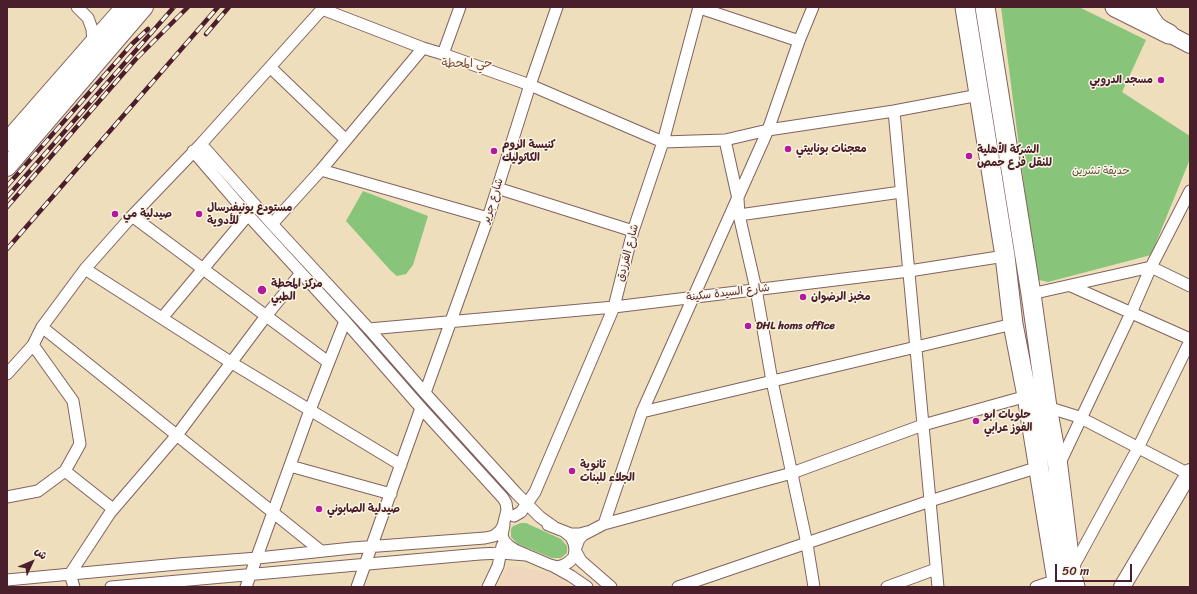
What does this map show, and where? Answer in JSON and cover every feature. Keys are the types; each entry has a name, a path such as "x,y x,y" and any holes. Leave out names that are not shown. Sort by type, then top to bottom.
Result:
{"highway":[{"path":"965,7 1005,256 1013,324 1039,467 1065,582"},
{"path":"985,7 1031,294 1046,406 1058,468 1065,582"},
{"path":"1115,7 1169,34"}],"main road":[{"path":"7,142 125,7"},
{"path":"7,167 144,7"},
{"path":"1146,7 1154,22 1169,34 1190,45"},
{"path":"1169,34 1183,37 1190,36"},
{"path":"1122,587 1189,473"}],"street":[{"path":"77,7 88,18 92,29 93,43"},
{"path":"443,54 460,7"},
{"name":"شارع جرير","path":"425,393 488,218 530,85 557,7"},
{"path":"701,7 799,41"},
{"name":"شارع الفرزدق","path":"7,580 258,558 371,546 485,538 494,536 503,530 508,520 521,512 535,492 614,308 633,231 663,142 701,7"},
{"path":"604,524 642,412 768,130 799,41 813,7"},
{"path":"7,374 34,345 42,327 85,269 132,216 197,148 323,8 423,48 530,85 663,142 725,140 768,130 894,111 979,95"},
{"path":"272,224 321,170 423,48"},
{"path":"270,67 346,140"},
{"path":"894,111 938,587"},
{"path":"725,140 738,199 739,214 756,289 772,381 807,544 814,587"},
{"path":"197,148 248,215 503,498 506,503 507,510 498,566"},
{"path":"197,148 272,224 527,504 540,517 554,527"},
{"path":"321,170 488,218"},
{"path":"498,188 633,231"},
{"path":"1058,468 1151,267 1190,191"},
{"path":"739,214 901,192"},
{"path":"162,318 248,215"},
{"path":"132,216 328,362"},
{"name":"شارع السيدة سكينة","path":"369,329 614,308 908,271 1005,256"},
{"path":"1031,294 1151,267 1190,286"},
{"path":"85,269 232,364 401,465"},
{"path":"74,587 70,574 113,509 177,435 232,364 266,316 301,273"},
{"path":"1036,587 1065,582 1138,448 1190,340 1071,286"},
{"path":"246,587 258,558 310,410 345,321"},
{"path":"642,412 1013,324"},
{"path":"42,327 321,551"},
{"path":"7,497 38,491 64,471 80,444 73,401 34,345"},
{"path":"503,530 504,541 509,546 523,555 558,567 569,562 574,557 579,538 604,524 792,473 923,425 1027,396"},
{"path":"1046,406 1081,418 1189,473"},
{"path":"362,585 365,565 371,546 421,408"},
{"path":"290,466 391,494"},
{"path":"678,587 930,501 1039,467"},
{"path":"64,471 113,509"},
{"path":"535,492 533,501 534,506 540,517"},
{"path":"514,516 529,516 574,535 589,532"},
{"path":"565,532 571,537 575,550 581,560 611,587"},
{"path":"111,587 198,583 252,574 501,552 523,555"},
{"path":"488,587 502,561 509,557 523,555"},
{"path":"178,564 198,583"},
{"path":"550,565 571,576 586,587"},
{"path":"887,587 936,569"}],"shaded area":[{"path":"516,566 551,574 571,587 497,587 507,567"}],"green space":[{"name":"حديقة تشرين","path":"1001,7 1079,7 1146,40 1122,92 1190,136 1190,159 1151,255 1048,282 1039,280 1035,270"},
{"path":"363,191 428,216 413,265 406,274 397,276 391,271 346,221"},
{"path":"526,523 561,539 567,546 567,553 561,558 552,558 518,544 511,537 511,529 513,526"}],"railway":[{"path":"7,197 174,7"},
{"path":"7,207 136,59 188,7"},
{"path":"7,249 218,7"},
{"path":"206,34 229,7"},
{"path":"7,186 132,44 148,29"}],"place":[{"name":"مسجد الدروبي","path":"1161,80"},
{"name":"معجنات بونابيتي","path":"788,149"},
{"name":"كنيسة الروم الكاثوليك","path":"494,151"},
{"name":"الشركة الأهلية للنقل فرع حمص","path":"969,156"},
{"name":"صيدلية مي","path":"115,214"},
{"name":"مستودع يونيفيرسال للأدوية","path":"199,214"},
{"name":"مركز المحطة الطبي","path":"262,290"},
{"name":"مخبز الرضوان","path":"803,297"},
{"name":"DHL homs office","path":"748,326"},
{"name":"حلويات ابو الفوز عرابي","path":"976,421"},
{"name":"ثانوية الجلاء للبنات","path":"572,471"},
{"name":"صيدلية الصابوني","path":"319,509"}],"district":[{"name":"حي المحطة","path":"467,64"}]}
